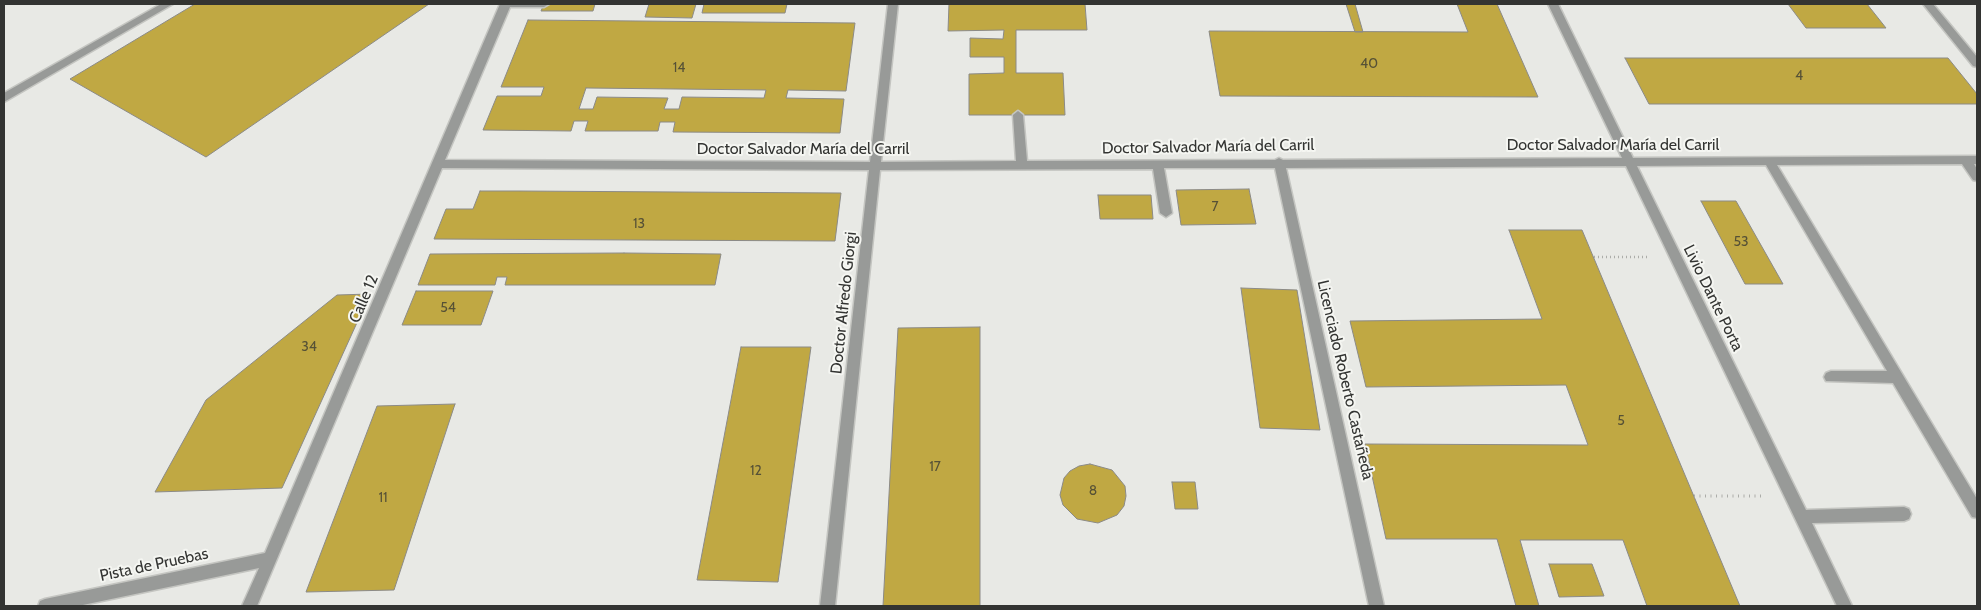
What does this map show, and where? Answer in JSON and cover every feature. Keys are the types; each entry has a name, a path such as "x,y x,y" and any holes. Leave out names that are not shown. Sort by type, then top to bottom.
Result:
{"lane":[{"path":"4,98 168,4"},
{"path":"506,4 544,4"},
{"name":"Calle 12","path":"250,606 506,4"},
{"name":"Doctor Alfredo Giorgi","path":"827,606 893,4"},
{"name":"Livio Dante Porta","path":"1553,4 1845,606"},
{"path":"1928,4 1977,64"},
{"path":"1018,115 1022,165"},
{"path":"1965,160 1977,177"},
{"name":"Doctor Salvador María del Carril","path":"439,164 875,166 1279,162 1977,160"},
{"path":"1769,161 1977,512"},
{"name":"Licenciado Roberto Castañeda","path":"1279,162 1377,606"},
{"path":"1158,164 1166,212"},
{"path":"1831,377 1897,377"},
{"path":"1801,517 1904,514"},
{"name":"Pista de Pruebas","path":"45,606 270,559"}],"path":[{"path":"1594,257 1675,258"},
{"path":"1694,496 1792,497"}],"building":[{"path":"195,4 429,4 206,157 70,79"},
{"path":"544,4 595,4 593,11 541,11"},
{"path":"649,4 696,4 692,18 645,17"},
{"path":"704,4 787,4 785,13 702,13"},
{"path":"949,4 1085,4 1087,30 1016,30 1016,73 1063,73 1065,115 969,115 969,74 1004,73 1004,57 970,57 970,38 1003,39 1004,30 948,31"},
{"path":"1346,4 1355,4 1363,32 1355,32"},
{"path":"1457,4 1497,4 1538,97 1220,96 1209,31 1468,32"},
{"path":"1788,4 1867,4 1886,28 1806,28"},
{"path":"528,20 855,23 846,91 788,90 786,98 844,99 840,133 673,132 675,122 660,122 658,131 585,131 588,121 574,121 571,131 483,130 497,96 541,96 544,87 501,87","holes":["586,88 766,90 764,98 682,97 679,109 664,109 668,98 597,97 593,109 579,109"]},
{"path":"1625,58 1948,58 1977,94 1977,104 1649,104"},
{"path":"1249,189 1256,224 1181,225 1176,190"},
{"path":"480,191 841,193 835,241 434,239 446,209 473,209"},
{"path":"1098,195 1151,195 1153,219 1100,219"},
{"path":"1701,201 1736,201 1783,284 1745,284"},
{"path":"1509,230 1582,230 1740,606 1647,606 1623,540 1520,540 1539,606 1516,606 1497,539 1386,539 1365,444 1588,445 1566,385 1366,387 1350,321 1542,319"},
{"path":"430,254 721,254 715,285 505,285 507,277 497,277 495,285 418,285"},
{"path":"1241,288 1297,290 1320,430 1260,428"},
{"path":"416,291 493,291 481,325 402,325"},
{"path":"370,294 282,488 155,492 206,400 337,295"},
{"path":"980,327 980,606 883,606 898,328"},
{"path":"741,347 811,347 778,582 697,580"},
{"path":"455,404 394,590 306,592 377,406"},
{"path":"1090,464 1112,470 1125,486 1124,506 1117,515 1098,523 1077,519 1063,505 1060,495 1064,478 1070,471 1079,466"},
{"path":"1172,482 1195,482 1198,509 1175,509"},
{"path":"1549,564 1592,564 1604,596 1559,597"}]}
